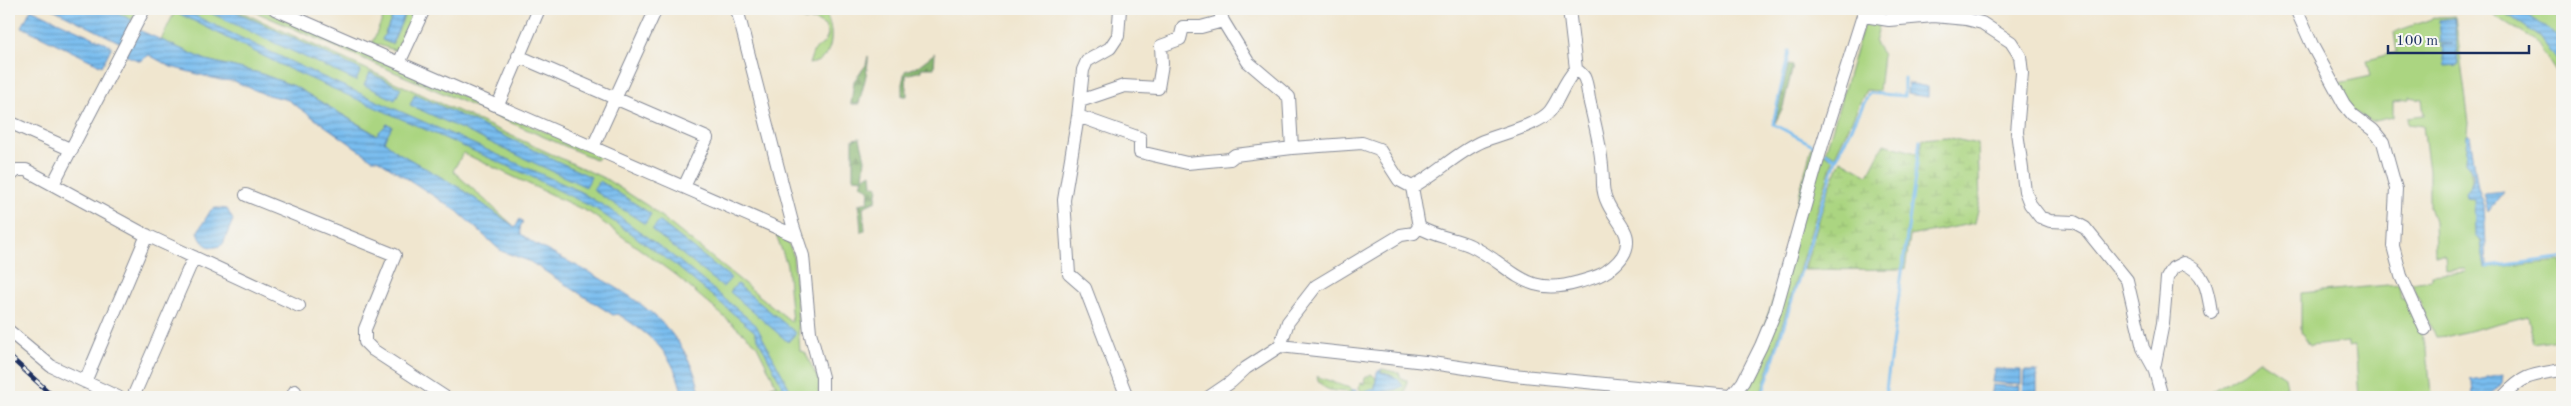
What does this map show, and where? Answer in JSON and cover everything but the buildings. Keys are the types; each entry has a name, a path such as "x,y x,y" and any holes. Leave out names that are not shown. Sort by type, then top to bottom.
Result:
{"street":[{"path":"53,184 144,9"},
{"path":"274,9 796,236"},
{"path":"399,63 424,9"},
{"path":"498,105 539,9"},
{"path":"593,147 656,9"},
{"path":"737,9 796,236 803,256 810,332 822,377 822,397"},
{"path":"1120,9 1118,36 1110,48 1087,61 1083,70 1078,116 1064,200 1069,274 1085,288 1127,397"},
{"path":"1412,187 1419,227 1434,236 1467,244 1510,273 1548,287 1562,287 1603,274 1621,259 1627,241 1626,233 1611,212 1604,191 1603,164 1593,114 1584,77 1576,69 1569,9"},
{"path":"2296,9 2313,47 2344,104 2353,115 2373,130 2383,142 2396,189 2393,246 2401,276 2425,329"},
{"path":"1280,346 1425,362 1513,376 1734,397 1761,346 1774,312 1822,145 1864,12 1889,20 1934,16 1966,19 1982,23 2011,42 2020,56 2022,73 2017,132 2025,191 2030,204 2040,218 2050,221 2074,222 2085,228 2127,280 2143,348 2154,368 2162,397"},
{"path":"1080,101 1124,86 1158,88 1162,64 1161,46 1180,39 1183,27 1201,27 1221,15 1248,62 1289,98 1292,148"},
{"path":"518,56 707,138 684,187"},
{"path":"1412,187 1431,177 1461,153 1482,142 1542,118 1550,112 1563,85 1576,69"},
{"path":"1078,116 1140,138 1140,152 1187,163 1230,159 1235,155 1292,148 1362,143 1379,150 1399,180 1412,187"},
{"path":"9,122 72,150"},
{"path":"9,161 147,235 299,306"},
{"path":"9,177 17,170 26,170"},
{"path":"246,195 395,255 365,329 365,342 445,397"},
{"path":"1209,397 1231,382 1246,368 1280,346 1288,322 1316,286 1401,235 1414,233 1419,227"},
{"path":"85,382 147,235"},
{"path":"133,397 194,257"},
{"path":"2154,368 2163,323 2167,278 2174,268 2183,263 2193,267 2202,278 2208,290 2211,312"},
{"path":"9,332 51,366 118,397"},
{"path":"2503,397 2518,380 2532,375 2562,370"}],"green space":[{"path":"109,9 127,9 132,11 138,9 132,20"},
{"path":"176,9 235,9 606,179 648,206 792,322 787,265 776,234 787,242 793,254 800,351 805,352 819,381 818,397 782,397 756,344 674,274 590,213 463,153 453,171 515,227 460,188 397,152 383,141 392,126 387,124 377,135 294,86 259,73 206,60 161,40"},
{"path":"249,9 260,9 599,155 597,160"},
{"path":"387,9 396,9 382,40 392,44 407,9 417,9 397,51 372,43"},
{"path":"790,9 800,9 809,16 819,12 827,16 831,31 830,46 823,58 817,62 809,64 813,52 825,42 828,35 825,26 815,20 804,20"},
{"path":"2489,9 2500,9 2540,37 2562,67 2562,81 2536,42 2496,16"},
{"path":"2513,9 2543,9 2562,20 2562,43 2544,26"},
{"path":"2455,16 2469,123 2465,162 2471,170 2472,179 2466,198 2474,198 2485,268 2562,261 2562,338 2534,343 2528,316 2449,336 2435,337 2412,283 2431,280 2431,275 2466,272 2465,269 2446,270 2445,255 2435,255 2434,221 2429,207 2429,171 2423,126 2408,124 2407,117 2424,115 2422,99 2409,97 2409,100 2393,102 2393,117 2371,122 2352,110 2339,83 2371,76 2367,60 2397,52 2394,32 2437,17","holes":["2454,18 2458,65 2452,42 2439,20"]},
{"path":"1865,20 1880,22 1875,43 1883,55 1879,91 1866,90 1835,156 1826,150"},
{"path":"935,53 934,68 921,68 921,71 906,75 907,96 902,96 905,71 918,66"},
{"path":"868,56 859,104 851,104 854,81 866,65"},
{"path":"1788,65 1793,66 1783,107 1775,123"},
{"path":"1945,137 1978,144 1980,201 1975,223 1910,236 1905,269 1804,270 1827,193 1841,160 1868,175 1884,144 1920,154 1923,139"},
{"path":"860,138 865,159 863,178 871,173 872,185 878,187 876,201 863,207 865,230 861,232 859,204 868,202 869,189 861,185 863,179 853,178 853,139"},
{"path":"1812,146 1818,150 1795,230 1790,229"},
{"path":"1824,153 1833,160 1760,396 1743,394 1742,390"},
{"path":"2399,284 2401,299 2408,299 2427,350 2431,395 2359,397 2355,345 2348,346 2348,342 2310,346 2301,332 2301,293"},
{"path":"2259,360 2285,377 2287,387 2242,397 2202,397 2244,372"},
{"path":"1382,369 1399,373 1401,379 1407,380 1405,394 1376,393 1397,390 1391,375 1380,372"},
{"path":"1371,374 1376,378 1375,388 1363,392 1359,389 1360,383 1364,384 1365,378"},
{"path":"1316,376 1352,389 1351,391 1356,397 1348,392 1333,391 1325,388"},
{"path":"776,384 782,397 748,397"}],"water":[{"path":"31,9 112,46 102,66 22,27"},
{"path":"53,9 109,9 132,20 130,26 206,60 259,73 294,86 376,135 387,124 392,126 384,141 397,152 460,188 515,227 520,219 523,222 520,227 521,234 533,243 613,286 659,320 678,341 692,367 701,397 683,397 674,369 661,348 631,323 618,314 613,315 529,261 501,251 457,211 377,159 372,159 288,100 264,94 234,81 220,80 171,67 149,55 140,61 125,55 129,47"},
{"path":"181,9 321,76 579,191 609,209 678,260 756,325 794,397 788,397 754,331 675,265 596,209 530,176 291,70 178,13"},
{"path":"202,9 230,9 361,70 356,81"},
{"path":"396,9 407,9 392,44 382,40"},
{"path":"2500,9 2517,12 2533,18 2560,40 2562,67 2540,37"},
{"path":"2454,18 2458,65 2445,66 2442,45 2453,44 2441,43 2439,20"},
{"path":"370,73 401,88 395,100 364,85"},
{"path":"1908,83 1928,87 1928,97 1907,94"},
{"path":"415,94 591,177 586,187 410,105"},
{"path":"2467,135 2470,135 2478,188 2484,204 2487,267 2485,268 2481,241 2475,236 2474,199 2466,198 2465,193 2473,179 2473,171 2465,162"},
{"path":"600,181 651,214 645,224 593,190"},
{"path":"2504,192 2489,211 2484,194"},
{"path":"216,208 227,209 233,220 223,244 210,247 201,240 198,231 211,210"},
{"path":"659,221 731,278 723,287 652,230"},
{"path":"737,284 796,333 788,342 730,292"},
{"path":"1382,369 1380,372 1397,378 1403,386 1356,397 1351,390 1357,390 1358,393 1375,388 1377,372"},
{"path":"1994,369 2021,370 2021,385 1992,382"},
{"path":"2024,371 2037,371 2037,397 2023,397"},
{"path":"2503,374 2502,383 2490,397 2473,397 2472,382 2470,380"},
{"path":"1992,385 2020,387 2019,397 1990,397"}],"waterway":[{"path":"1789,51 1773,124 1815,146"},
{"path":"1777,397 1766,396 1763,392 1836,159 1869,93 1904,96 1904,78"},
{"path":"1885,397 1920,140"},
{"path":"1826,152 1836,159"},
{"path":"2487,267 2562,258"}],"railway":[{"path":"9,356 54,397"}]}
